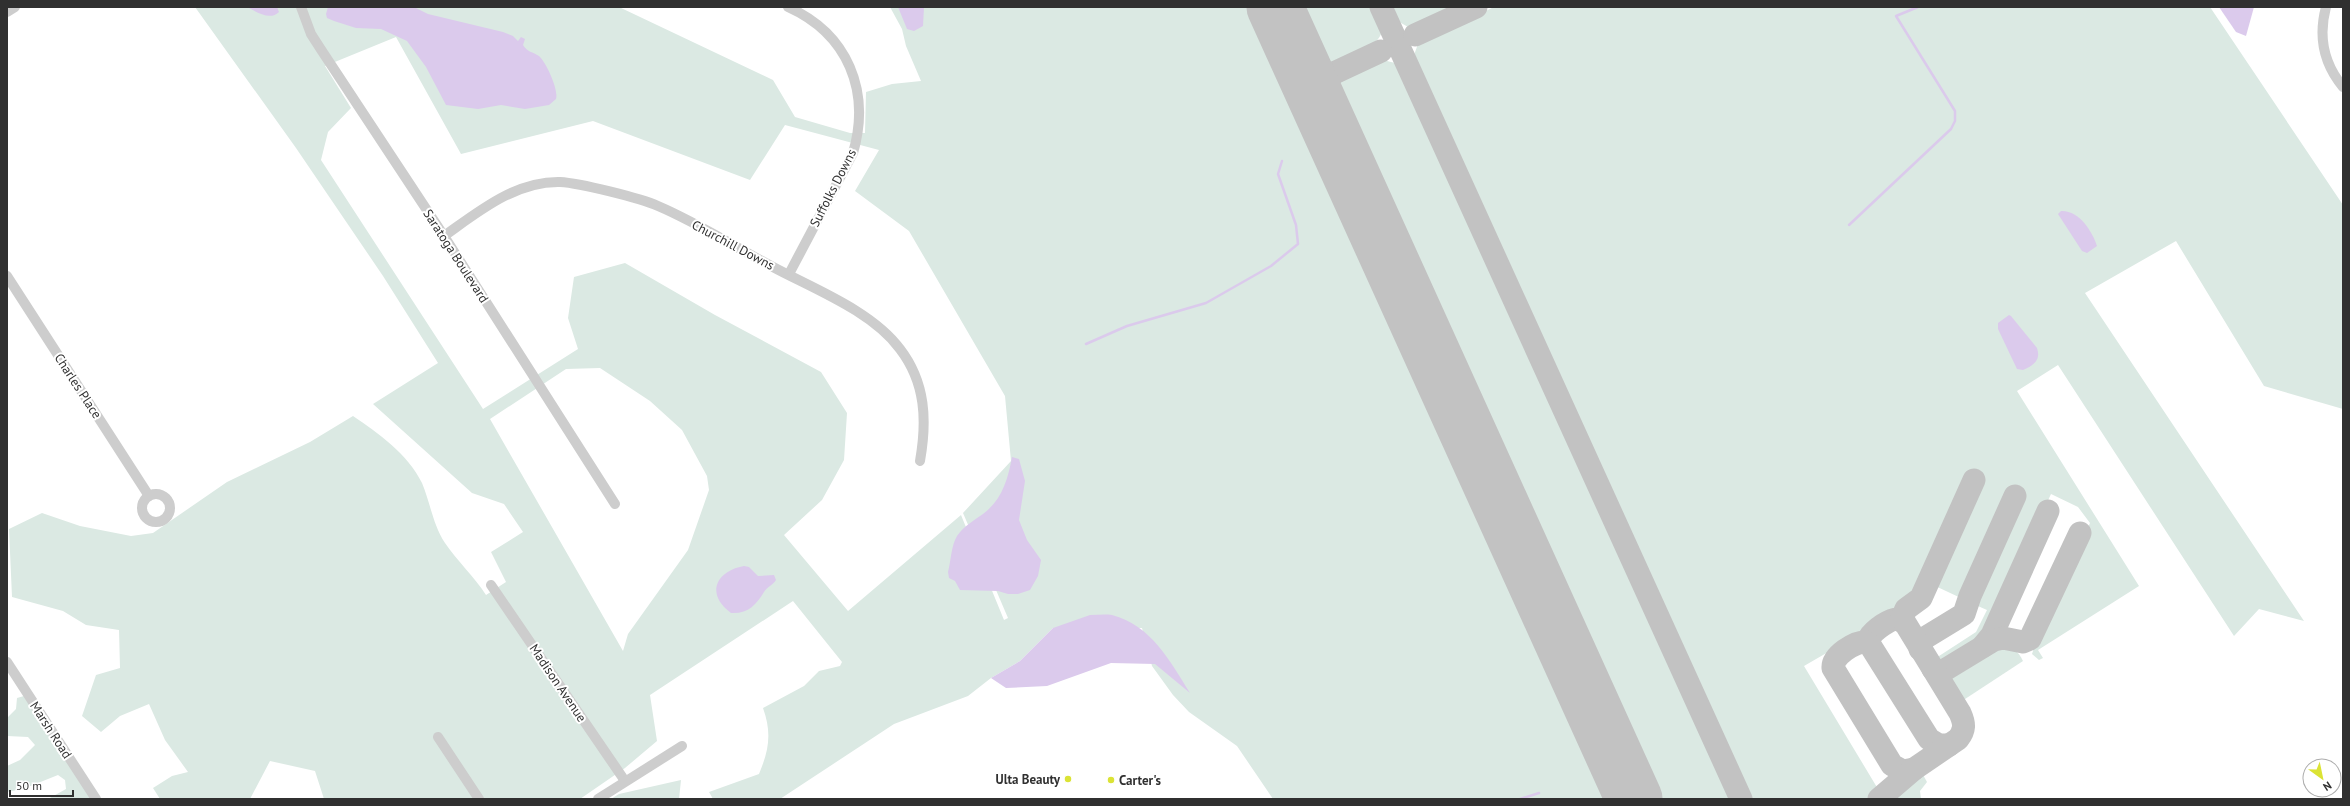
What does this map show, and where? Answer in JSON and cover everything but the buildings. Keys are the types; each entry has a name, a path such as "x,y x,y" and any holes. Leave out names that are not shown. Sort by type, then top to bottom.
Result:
{"street":[{"path":"7,12 15,7"},
{"name":"Saratoga Boulevard","path":"301,7 311,34 444,236 615,504"},
{"name":"Suffolks Downs","path":"788,7 817,24 839,47 853,76 860,111 858,132 853,153 789,274"},
{"path":"2326,7 2322,35 2325,58 2332,74 2343,88"},
{"name":"Churchill Downs","path":"444,236 508,195 537,184 560,182 657,205 789,274 877,325 899,348 912,369 923,401 925,420 920,461"},
{"name":"Charles Place","path":"7,276 149,496"},
{"name":"Madison Avenue","path":"491,585 625,781"},
{"name":"Marsh Road","path":"7,662 96,799"},
{"path":"438,737 479,799"},
{"path":"598,799 682,746"}],"shaded area":[{"path":"195,7 619,7 773,80 795,117 850,133 865,133 866,92 892,84 921,81 906,46 902,29 890,7 1261,7 1621,799 1273,799 1237,746 1189,712 1173,695 1152,666 1142,628 1053,628 1020,661 991,678 968,696 894,724 780,799 713,799 709,792 759,774 765,757 768,741 768,725 763,708 804,686 819,671 840,666 842,662 793,601 650,695 657,741 625,768 580,799 324,799 315,771 270,761 250,799 160,799 153,788 172,776 188,772 165,740 149,704 120,716 101,732 82,716 96,675 120,668 119,630 86,625 63,611 12,597 9,529 42,513 80,526 131,536 153,533 227,482 310,442 353,416 392,445 416,472 425,490 441,536 450,550 486,595 506,582 491,552 523,532 504,504 472,493 373,404 438,363 383,276 296,148","holes":["396,37 461,154 593,121 750,180 785,125 879,150 855,191 909,231 1005,396 1011,461 963,513 1008,618 1004,620 961,515 848,611 784,535 822,500 844,460 847,413 821,372 715,315 625,263 574,277 568,318 578,349 483,409 321,160 328,132 351,108 325,66","600,368 650,401 682,430 707,476 709,490 688,550 628,634 623,651 490,419 566,369"]},
{"path":"247,7 277,7 279,12 275,15 268,16"},
{"path":"328,7 414,7 428,14 503,32 513,36 518,41 521,37 525,39 523,45 528,51 539,56 545,64 556,89 556,99 549,105 525,109 501,105 478,109 446,105 426,67 407,41 381,29 356,28 327,18 326,14"},
{"path":"898,7 924,7 923,26 914,31 907,29"},
{"path":"1288,7 1372,7 1381,34 1372,45 1356,56 1338,63 1323,65 1308,53"},
{"path":"1389,7 1457,7 1422,23 1408,27 1396,20"},
{"path":"1494,7 2210,7 2343,205 2343,409 2264,386 2176,241 2085,293 2304,621 2259,609 2234,636 2058,365 2017,391 2139,586 2038,650 2043,658 2039,660 2032,654 2090,523 2078,507 2051,494 1986,634 1977,642 1939,663 1936,658 1976,632 1987,610 1971,603 2018,497 2012,494 1963,599 1931,584 1978,479 1970,475 1918,591 1842,644 1804,666 1878,789 1867,799 1750,799 1417,68 1414,55 1418,44"},
{"path":"2219,7 2254,7 2246,36 2236,32"},
{"path":"1383,60 1395,63 1401,69 1732,799 1648,799 1330,99 1330,92 1337,81"},
{"path":"2061,211 2074,214 2084,222 2092,234 2097,246 2087,253 2082,251 2058,214"},
{"path":"2009,315 2037,348 2038,356 2036,362 2023,370 2017,369 1998,329 1998,323"},
{"path":"1012,457 1019,459 1025,481 1019,520 1027,540 1041,560 1038,576 1030,590 1018,594 1008,594 998,591 960,590 955,581 949,578 948,572 955,540 963,529 983,514 995,502 1006,481"},
{"path":"744,566 749,567 758,576 774,575 776,580 765,590 755,605 751,608 742,612 731,613 723,606 718,598 716,591 717,584 726,573"},
{"path":"1090,615 1112,615 1126,620 1138,627 1149,636 1167,657 1190,693 1155,664 1111,663 1047,686 1006,688 991,678 1020,661 1053,628"},
{"path":"2002,645 2015,650 2023,661 1962,701 1949,680 1951,675"},
{"path":"24,696 92,799 48,799 66,789 65,780 58,775 23,789 7,792 7,766 20,760 35,745 28,737 7,736 7,718 16,709 17,698"},
{"path":"1922,773 1927,782 1920,791 1921,799 1891,799"},
{"path":"681,780 679,799 611,799 619,794"}],"waterway":[{"path":"1849,225 1951,129 1955,121 1955,111 1896,16 1918,7"},
{"path":"1086,344 1127,326 1206,303 1271,266 1298,244 1296,225 1278,174 1282,161"},
{"path":"1520,799 1539,793"}],"taxiway":[{"path":"1381,7 1741,799"},
{"path":"1415,35 1476,7"},
{"path":"1294,50 1301,61 1315,72 1327,74 1334,73"},
{"path":"1322,110 1320,99 1326,81 1334,73 1381,51"},
{"path":"1879,799 1914,769 1958,739 1963,730 1963,720 1960,713 1902,618 1906,609 1921,598 1974,480"},
{"path":"1920,649 1923,639 1964,614 1970,596 2015,496"},
{"path":"1983,646 1992,635 2048,511"},
{"path":"1933,669 1940,672 1943,671 1994,640 2003,638 2023,642 2030,639 2080,533"},
{"path":"1903,622 1899,619 1895,619 1882,625 1869,638 1870,645 1929,739 1939,745 1949,745"},
{"path":"1870,645 1866,642 1861,642 1845,650 1836,659 1833,668 1892,765 1903,771 1914,769"}],"runway":[{"path":"1275,7 1634,799"}],"place":[{"name":"Ulta Beauty","path":"1068,779"},
{"name":"Carter's","path":"1111,780"}]}
